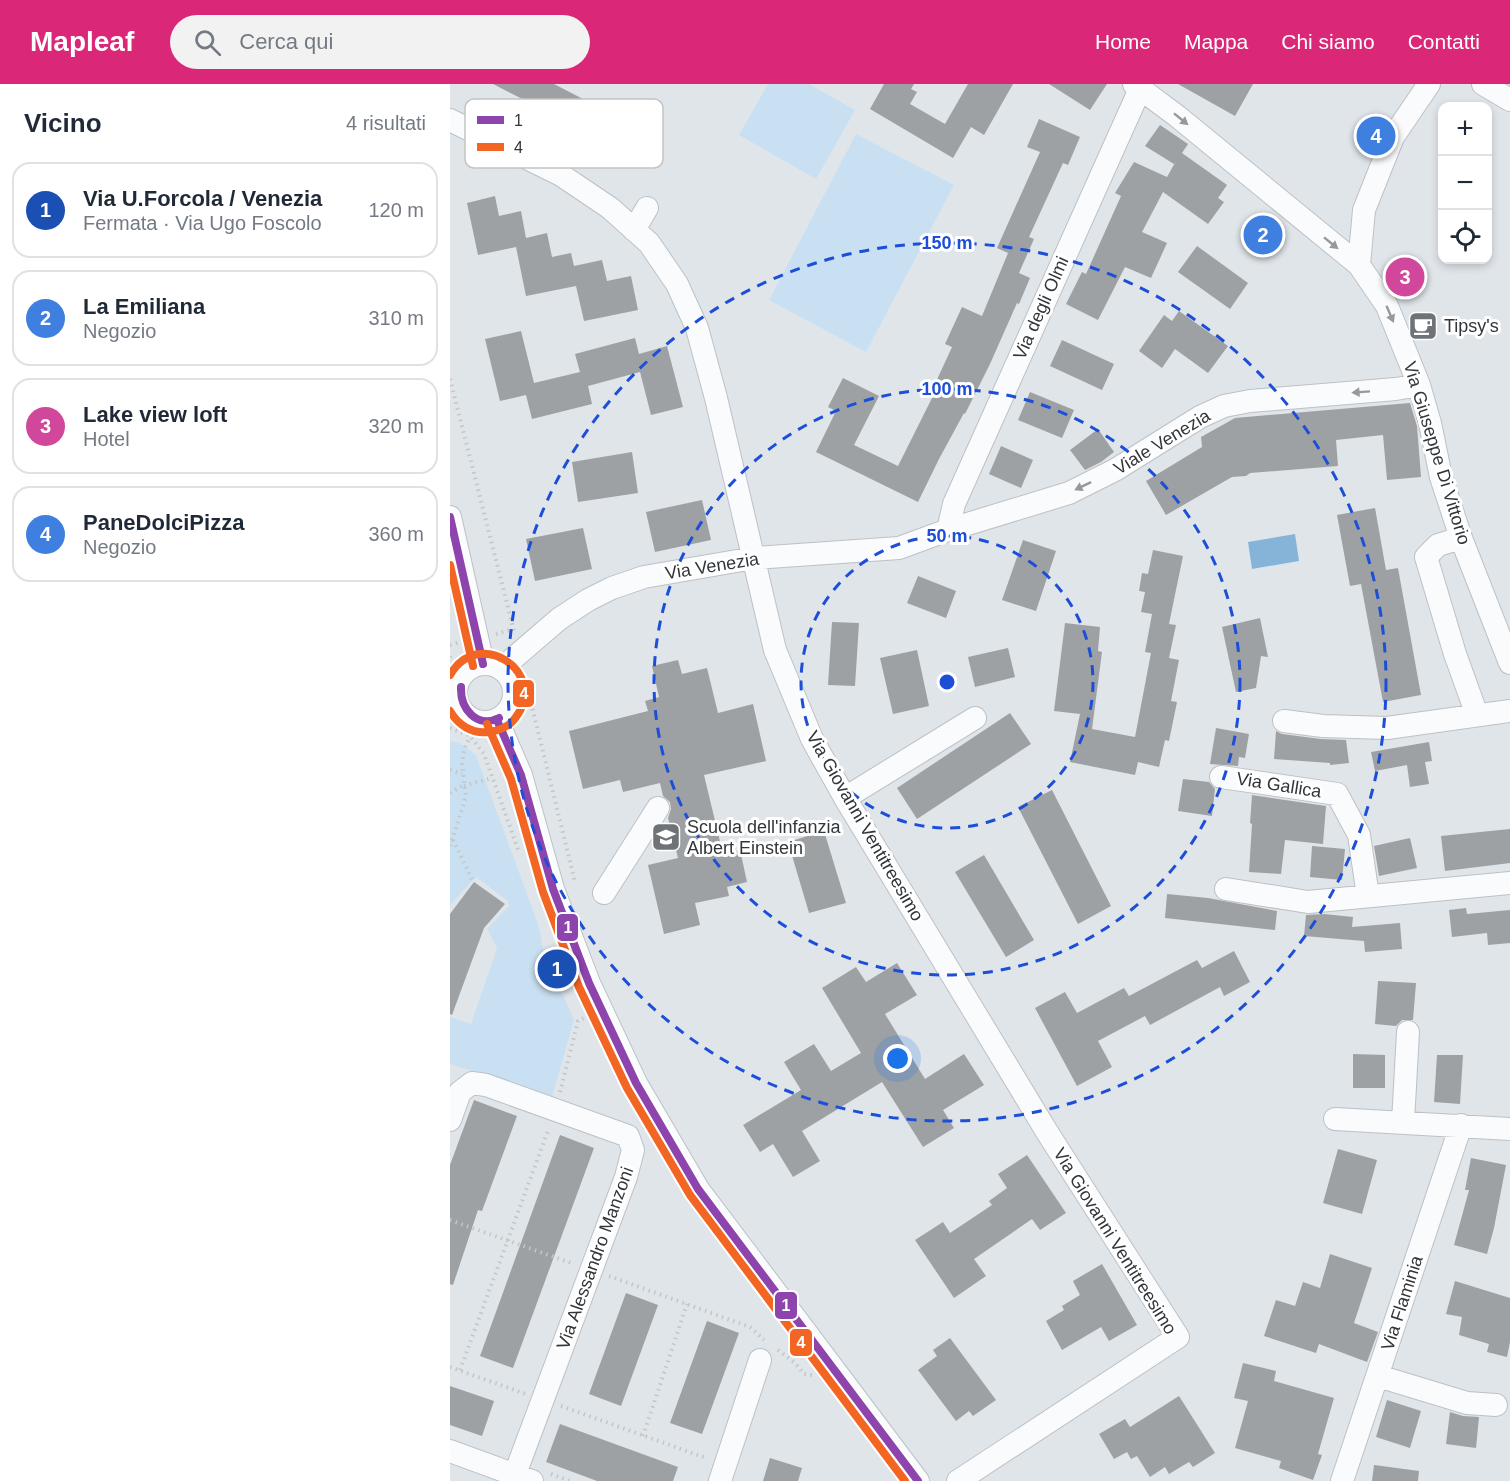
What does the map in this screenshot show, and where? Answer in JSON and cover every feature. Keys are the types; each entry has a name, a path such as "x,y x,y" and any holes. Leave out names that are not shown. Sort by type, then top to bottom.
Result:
{"street":[{"path":"1359,265 1364,210 1368,199 1393,137 1429,84"},
{"path":"1484,84 1510,100"},
{"name":"Via Giuseppe Di Vittorio","path":"1137,86 1359,265 1387,306 1419,385 1430,423 1441,477 1461,538 1510,663"},
{"name":"Via degli Olmi","path":"948,530 954,504 1137,86"},
{"name":"Via Giovanni Ventitreesimo","path":"450,120 465,127"},
{"name":"Via Giovanni Ventitreesimo","path":"547,168 610,208 649,243 677,284 697,328 716,398 775,650 812,739 1047,1132 1178,1337 958,1481"},
{"path":"634,230 647,208"},
{"name":"Viale Venezia","path":"948,530 1069,493 1115,470 1200,417 1224,406 1250,401 1396,389 1419,385"},
{"path":"450,516 492,667 512,683 513,700 504,716 496,720 480,722 465,714 453,701 465,672 492,667"},
{"name":"Via Venezia","path":"492,667 519,654 559,619 588,600 612,588 644,577 754,558 899,548 948,530"},
{"path":"1461,538 1438,545 1426,557 1455,654 1477,715"},
{"path":"1284,721 1323,726 1387,728 1510,711"},
{"path":"846,798 975,718"},
{"path":"496,720 521,775 553,889 589,983 636,1083 698,1189 918,1481"},
{"name":"Via Gallica","path":"1221,777 1337,794 1359,835 1368,896"},
{"path":"604,893 658,807"},
{"path":"1226,889 1308,902 1510,884"},
{"path":"1403,1122 1408,1032"},
{"name":"Via Alessandro Manzoni","path":"450,1120 460,1092 472,1083 486,1085 628,1136 633,1150 626,1177 543,1400 524,1478"},
{"path":"1335,1119 1510,1129"},
{"name":"Via Flaminia","path":"1342,1481 1461,1125"},
{"path":"723,1473 763,1351"},
{"path":"1378,1376 1467,1403 1496,1405"},
{"path":"450,1451 485,1473 524,1478"}],"path":[{"path":"450,379 576,889"},
{"path":"450,656 450,661"},
{"path":"470,737 464,749 462,763 466,797 451,842 472,879"},
{"path":"450,770 463,774"},
{"path":"450,793 464,785 492,778"},
{"path":"460,1370 555,1110 578,1021 585,1018"},
{"path":"450,1220 750,1327 763,1351 795,1363 804,1374 812,1375"},
{"path":"643,1436 687,1304"},
{"path":"450,1367 643,1436 723,1473"}],"shaded area":[{"path":"768,84 809,84 855,110 816,179 739,135"},
{"path":"856,134 954,185 866,352 769,300"},
{"path":"450,741 459,743 476,755 539,927 543,950 574,1020 552,1097 450,1064 450,1017 471,1024 497,948 487,929 509,906 508,901 476,877 450,905"}],"water":[{"path":"1295,534 1299,561 1252,569 1248,542"}],"building":[{"path":"493,84 554,84 583,99 522,99"},
{"path":"884,84 914,84 911,89 917,92 910,104 945,124 968,84 1013,84 984,135 971,127 953,158 870,109"},
{"path":"1049,84 1107,84 1090,110"},
{"path":"1178,84 1253,84 1235,116"},
{"path":"1039,119 1080,137 1068,165 1063,163 1029,237 1034,239 1019,273 1030,278 1019,304 1017,303 990,364 918,502 816,452 836,411 828,407 843,378 879,396 854,445 898,466 932,398 929,397 952,347 945,344 962,307 982,316 1008,253 997,248 1040,152 1027,147"},
{"path":"1160,125 1188,144 1182,153 1227,185 1218,198 1224,202 1208,224 1163,192 1142,232 1167,243 1151,278 1125,267 1098,320 1066,304 1082,272 1086,274 1121,196 1115,193 1134,162 1167,177 1176,161 1174,164 1145,146"},
{"path":"495,196 499,216 521,211 526,238 547,233 552,257 571,253 574,266 602,260 607,281 631,276 638,310 584,321 576,286 526,296 516,247 478,255 467,203"},
{"path":"1197,246 1248,283 1230,309 1178,272"},
{"path":"1179,311 1228,346 1208,373 1175,349 1162,368 1139,351 1164,315 1172,321"},
{"path":"521,331 534,383 580,372 575,354 635,338 639,354 667,346 683,407 651,415 640,372 588,386 592,404 532,419 526,395 500,401 485,339"},
{"path":"1062,340 1114,364 1102,390 1050,366"},
{"path":"1030,392 1074,410 1062,438 1018,420"},
{"path":"1410,403 1417,426 1421,477 1387,480 1383,435 1336,440 1338,466 1250,473 1246,476 1232,477 1166,515 1146,481 1202,447 1201,437 1235,418"},
{"path":"1098,429 1114,452 1085,470 1070,450"},
{"path":"1001,446 1033,460 1021,488 989,474"},
{"path":"632,452 638,493 578,502 572,462"},
{"path":"702,500 711,540 655,552 646,512"},
{"path":"1375,508 1386,570 1398,568 1421,695 1383,702 1361,584 1350,586 1337,515"},
{"path":"583,528 592,569 535,581 526,539"},
{"path":"1023,540 1056,551 1036,611 1002,600"},
{"path":"1153,550 1183,556 1169,624 1176,625 1169,658 1179,660 1171,701 1177,702 1169,741 1165,740 1159,767 1138,762 1135,775 1070,762 1080,714 1054,711 1065,623 1100,627 1098,651 1102,652 1092,729 1135,737 1151,653 1145,652 1152,614 1141,612 1145,592 1139,591 1142,573 1148,574"},
{"path":"918,576 956,591 946,618 907,603"},
{"path":"1260,618 1268,657 1261,656 1256,688 1236,692 1222,627"},
{"path":"832,622 859,623 855,686 828,685"},
{"path":"1008,648 1015,677 975,687 968,657"},
{"path":"917,650 929,706 893,714 880,658"},
{"path":"678,660 682,674 707,668 718,713 753,704 766,761 704,775 723,854 740,850 747,882 727,887 729,896 695,903 700,925 664,934 648,865 678,858 668,818 671,809 670,802 663,796 660,783 623,792 620,780 583,789 569,731 648,711 645,701 659,697 652,666"},
{"path":"1010,713 1031,744 917,819 897,788"},
{"path":"1216,728 1249,734 1245,758 1239,757 1238,766 1210,764"},
{"path":"1276,731 1282,734 1346,740 1349,763 1330,765 1330,763 1274,759"},
{"path":"1429,742 1432,761 1425,762 1429,784 1410,787 1407,765 1375,771 1371,752"},
{"path":"1183,779 1209,782 1215,789 1212,816 1178,811"},
{"path":"1052,790 1111,906 1078,924 1018,807"},
{"path":"1252,795 1326,806 1323,844 1285,840 1281,874 1249,872"},
{"path":"1510,829 1510,863 1445,871 1441,836"},
{"path":"824,831 846,903 809,913 788,842"},
{"path":"1410,838 1417,868 1379,876 1374,846"},
{"path":"1312,846 1345,849 1342,880 1310,877"},
{"path":"984,855 1034,940 1006,957 955,872"},
{"path":"474,882 505,904 484,928 452,1015 450,1014 450,914"},
{"path":"1167,894 1208,898 1277,911 1275,930 1165,918"},
{"path":"1466,908 1467,914 1510,910 1510,943 1488,945 1487,933 1452,937 1449,910"},
{"path":"1306,915 1353,917 1352,927 1400,923 1402,949 1365,952 1364,941 1304,936"},
{"path":"1234,951 1250,982 1224,996 1220,987 1150,1025 1145,1016 1098,1041 1112,1067 1077,1086 1035,1008 1065,992 1077,1013 1124,988 1129,996 1197,960 1202,968"},
{"path":"897,963 917,995 885,1014 925,1079 964,1054 984,1085 943,1110 954,1128 923,1147 882,1082 802,1131 820,1161 793,1177 773,1144 760,1152 743,1125 801,1090 784,1062 814,1044 831,1071 861,1053 822,988 856,967 866,982"},
{"path":"1378,981 1416,983 1413,1020 1402,1020 1396,1026 1375,1024"},
{"path":"1353,1054 1385,1055 1385,1088 1353,1088"},
{"path":"1437,1055 1463,1055 1460,1104 1434,1102"},
{"path":"474,1100 517,1116 482,1211 478,1210 453,1285 450,1284 450,1165"},
{"path":"560,1135 594,1148 513,1368 480,1356"},
{"path":"1338,1149 1377,1160 1362,1214 1323,1203"},
{"path":"1027,1155 1066,1213 1040,1230 1032,1219 974,1259 986,1276 954,1298 915,1240 943,1222 950,1233 992,1205 989,1201 1007,1188 998,1174"},
{"path":"1471,1158 1506,1165 1487,1254 1454,1245 1469,1190 1465,1190"},
{"path":"1330,1254 1372,1268 1354,1323 1378,1332 1367,1362 1319,1344 1316,1353 1264,1336 1276,1300 1295,1306 1303,1282 1320,1288"},
{"path":"1102,1264 1137,1325 1109,1341 1101,1327 1062,1350 1046,1321 1064,1310 1062,1306 1080,1295 1073,1281"},
{"path":"1455,1281 1510,1298 1510,1342 1507,1357 1487,1352 1489,1344 1459,1335 1462,1317 1446,1314"},
{"path":"626,1293 658,1305 621,1406 589,1394"},
{"path":"707,1321 739,1333 702,1434 670,1423"},
{"path":"950,1338 996,1400 973,1416 969,1411 956,1421 918,1370 937,1356 933,1350"},
{"path":"1243,1363 1276,1371 1274,1381 1334,1398 1318,1454 1322,1455 1313,1480 1279,1468 1281,1461 1235,1448 1248,1401 1234,1398"},
{"path":"450,1386 494,1401 482,1436 450,1425"},
{"path":"1179,1396 1215,1453 1193,1467 1189,1462 1169,1474 1165,1467 1150,1477 1137,1456 1131,1459 1127,1452 1114,1459 1099,1434 1125,1419 1130,1427"},
{"path":"1387,1400 1421,1411 1410,1448 1376,1437"},
{"path":"1450,1412 1479,1417 1476,1448 1446,1444"},
{"path":"560,1424 678,1467 673,1481 597,1481 546,1462"},
{"path":"770,1458 802,1468 798,1481 763,1481"},
{"path":"1374,1465 1419,1471 1418,1481 1372,1481"}],"transit line":[{"name":"1","path":"450,517 483,664"},
{"name":"4","path":"450,565 473,666"},
{"name":"4","path":"450,675 463,661 477,654 492,655 506,661 517,671 524,685 524,701 514,720 504,728 476,732 466,728 450,711"},
{"name":"1","path":"461,687 463,703 471,715 484,721 499,718"},
{"name":"1","path":"497,720 521,775 553,889 589,983 636,1083 698,1189 918,1481"},
{"name":"4","path":"487,724 511,779 543,892 579,987 627,1088 690,1195 905,1481"}],"place":[{"name":"PaneDolciPizza","path":"1376,136"},
{"name":"La Emiliana","path":"1263,235"},
{"name":"Lake view loft","path":"1405,277"},
{"name":"Tipsy's","path":"1423,326"},
{"name":"Scuola dell'infanzia Albert Einstein","path":"666,837"},
{"name":"Via U.Forcola / Venezia","path":"557,969"}]}
